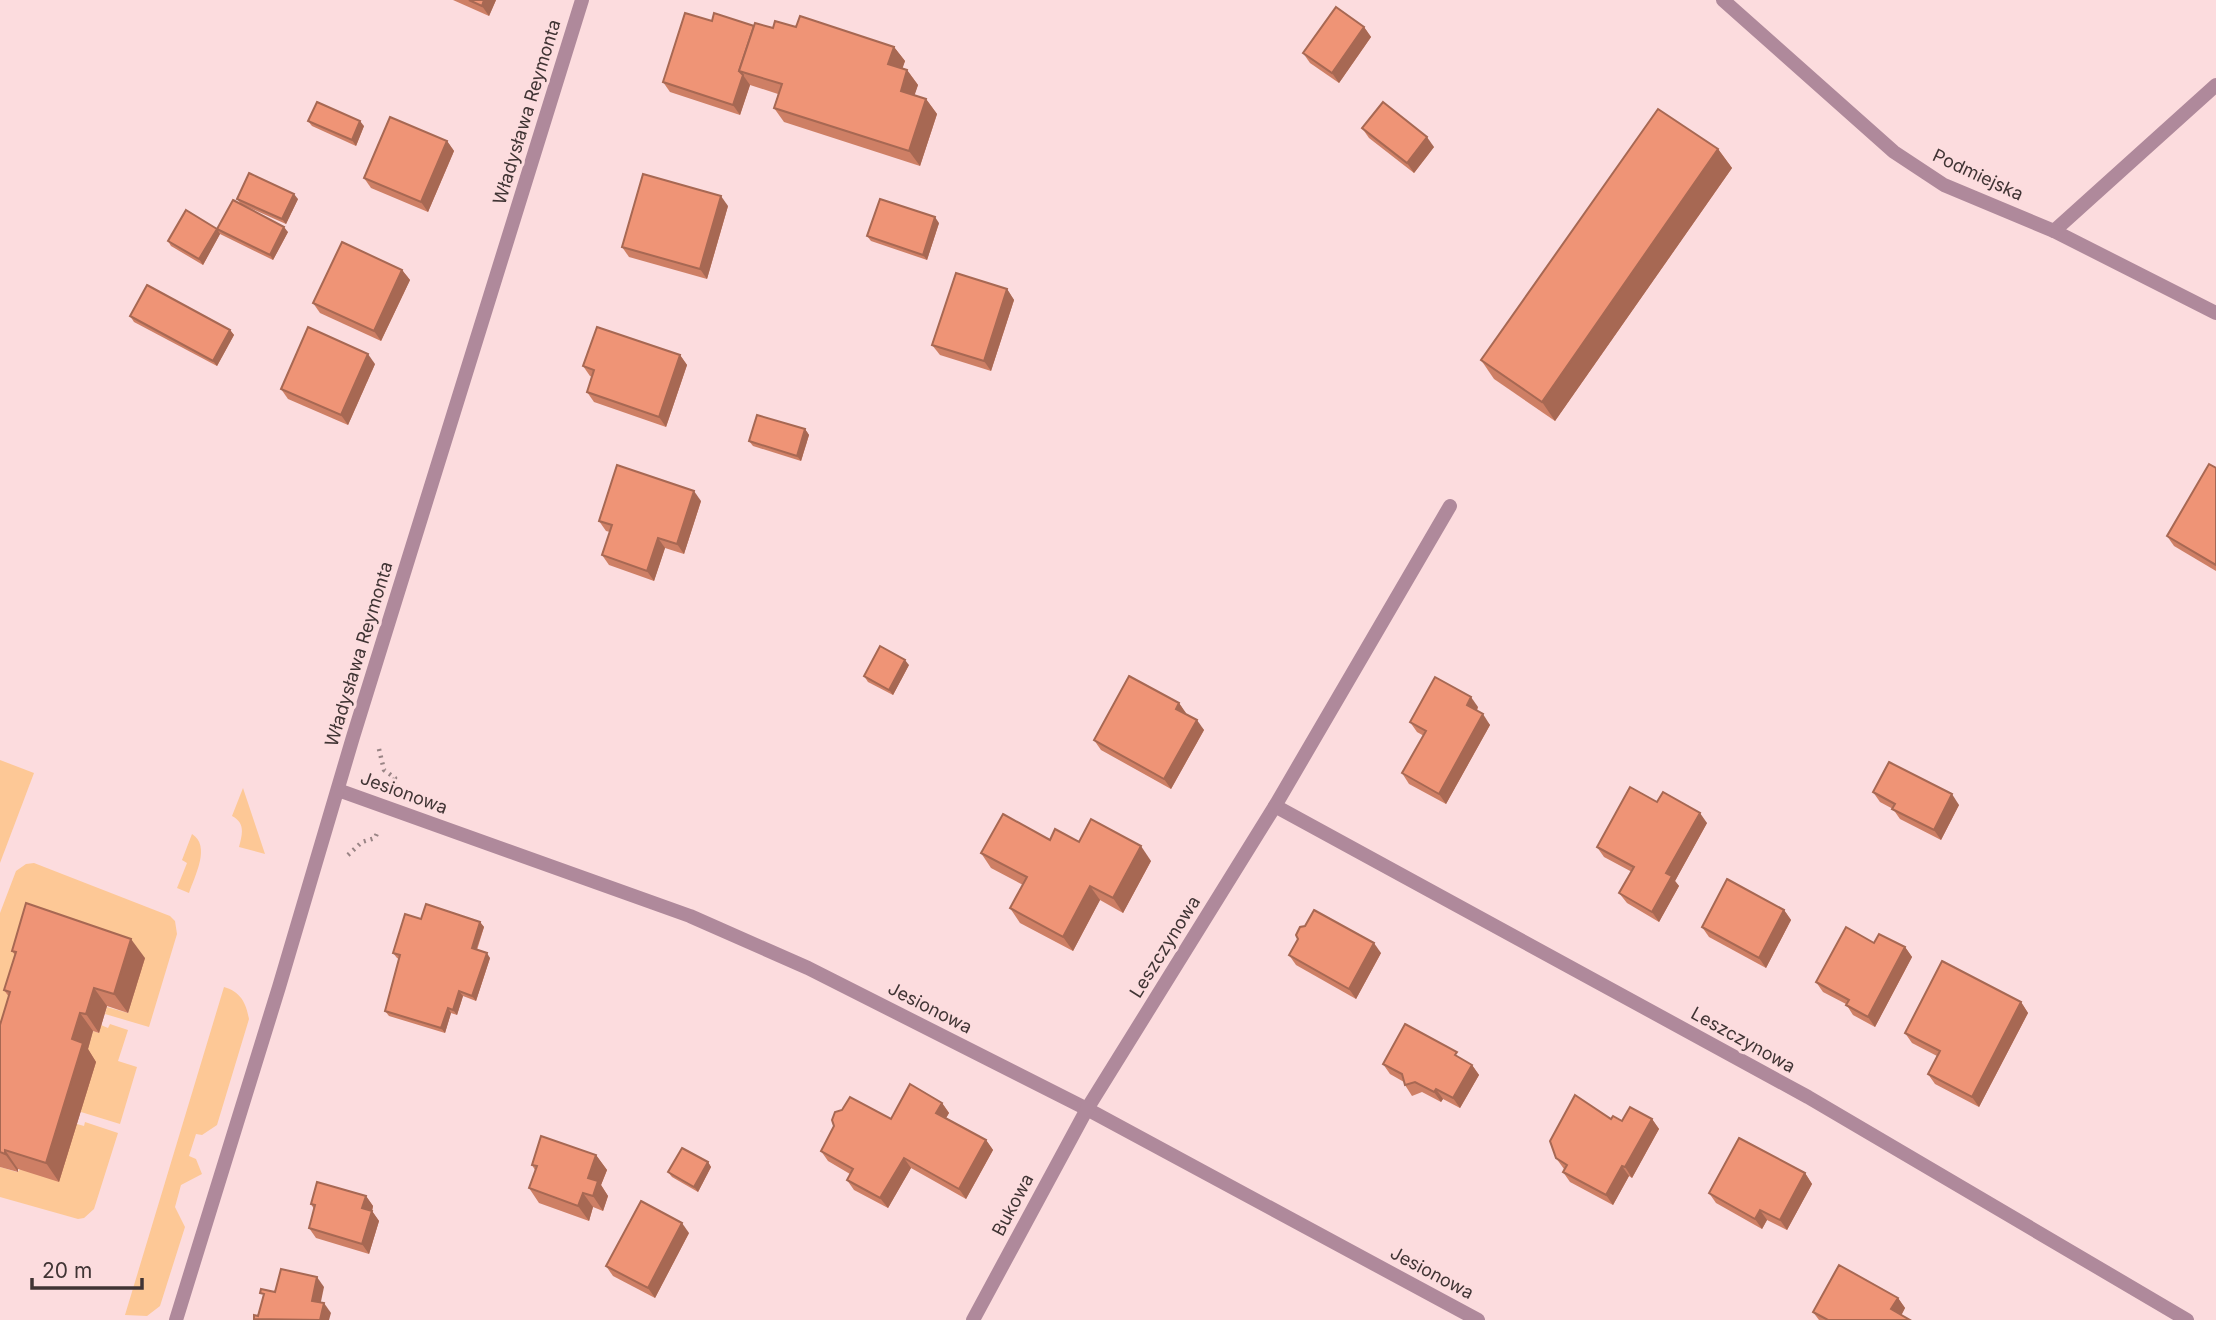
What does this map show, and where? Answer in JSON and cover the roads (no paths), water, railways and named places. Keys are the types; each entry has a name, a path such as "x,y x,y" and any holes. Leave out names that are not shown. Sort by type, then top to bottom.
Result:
{"street":[{"name":"Władysława Reymonta","path":"176,1320 582,0"},
{"name":"Podmiejska","path":"1723,0 1894,152 1944,185 2054,231 2216,313"},
{"path":"2054,231 2216,85"},
{"name":"Leszczynowa","path":"1087,1109 1275,806 1450,506"},
{"name":"Jesionowa","path":"338,790 690,916 808,968 1087,1109 1478,1320"},
{"name":"Leszczynowa","path":"1275,806 1808,1097 2187,1320"},
{"name":"Bukowa","path":"973,1320 1087,1109"}]}
